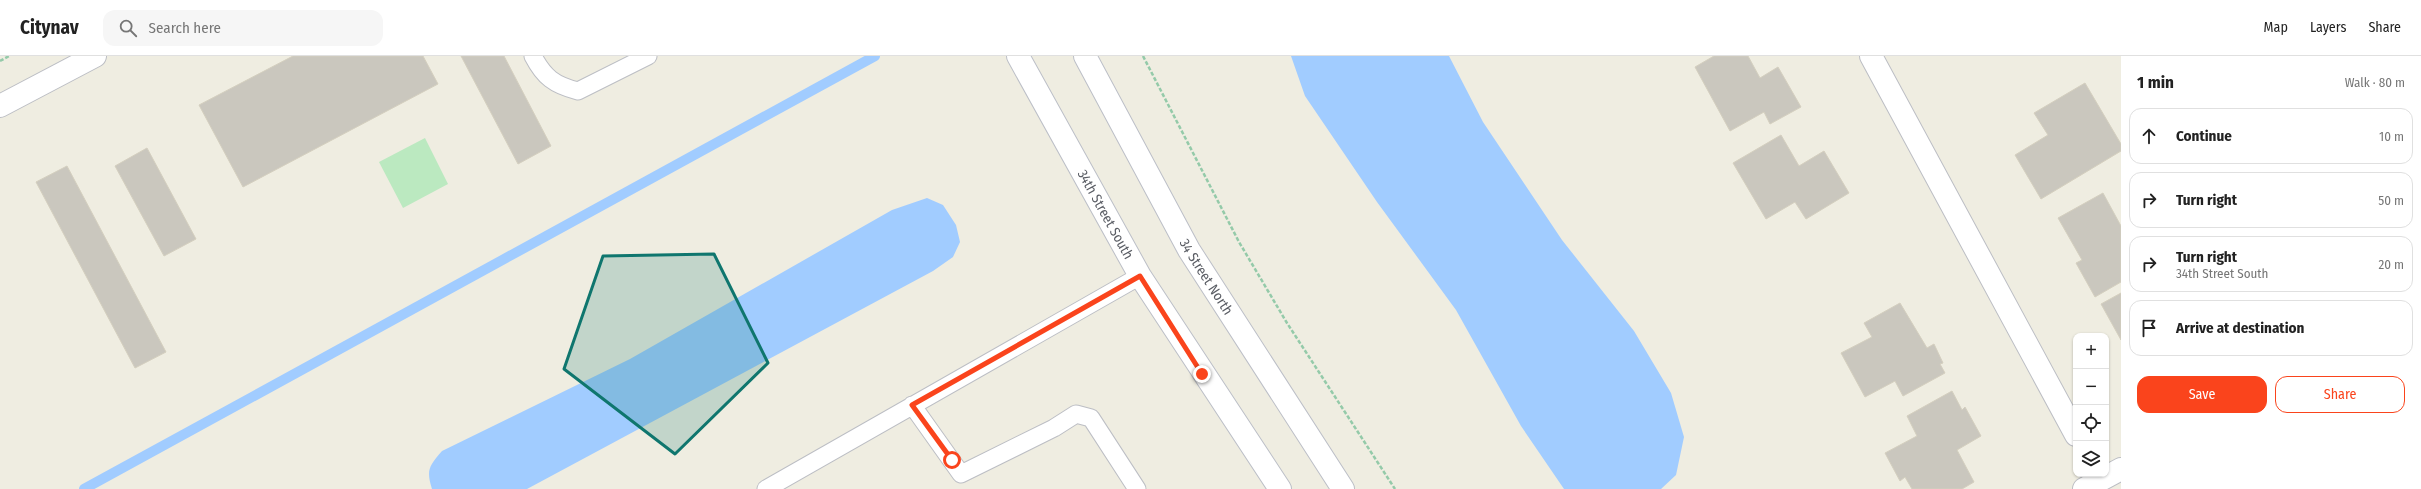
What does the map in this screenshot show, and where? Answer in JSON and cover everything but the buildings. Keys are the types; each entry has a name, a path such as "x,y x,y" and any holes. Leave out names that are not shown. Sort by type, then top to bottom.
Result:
{"main road":[{"path":"0,106 95,56"},
{"name":"34th Street South","path":"1018,56 1140,276 1280,489"},
{"name":"34 Street North","path":"1085,56 1189,250 1343,489"},
{"path":"1871,56 2073,429"},
{"path":"2096,483 2121,469"}],"lane":[{"path":"533,56 542,74 563,87 578,91 648,56"},
{"path":"766,489 1140,276"},
{"path":"912,405 961,474 1054,428 1076,414 1091,418 1137,489"}],"path":[{"path":"0,61 9,56"},
{"path":"1143,56 1239,242 1287,323 1395,489"}],"highlighted area":[{"path":"714,254 768,363 675,454 564,369 603,256"}],"green space":[{"path":"425,138 448,184 403,208 379,162"}],"water":[{"path":"1291,56 1449,56 1483,122 1562,240 1634,331 1671,393 1684,437 1676,475 1661,489 1564,489 1521,426 1456,310 1377,202 1305,96"},
{"path":"927,198 943,205 956,225 960,242 953,257 933,271 527,489 432,489 429,477 430,468 442,451 630,359 892,210"}],"waterway":[{"path":"84,489 875,56"}],"route":[{"path":"952,460 912,405 1140,276 1202,374"}]}
